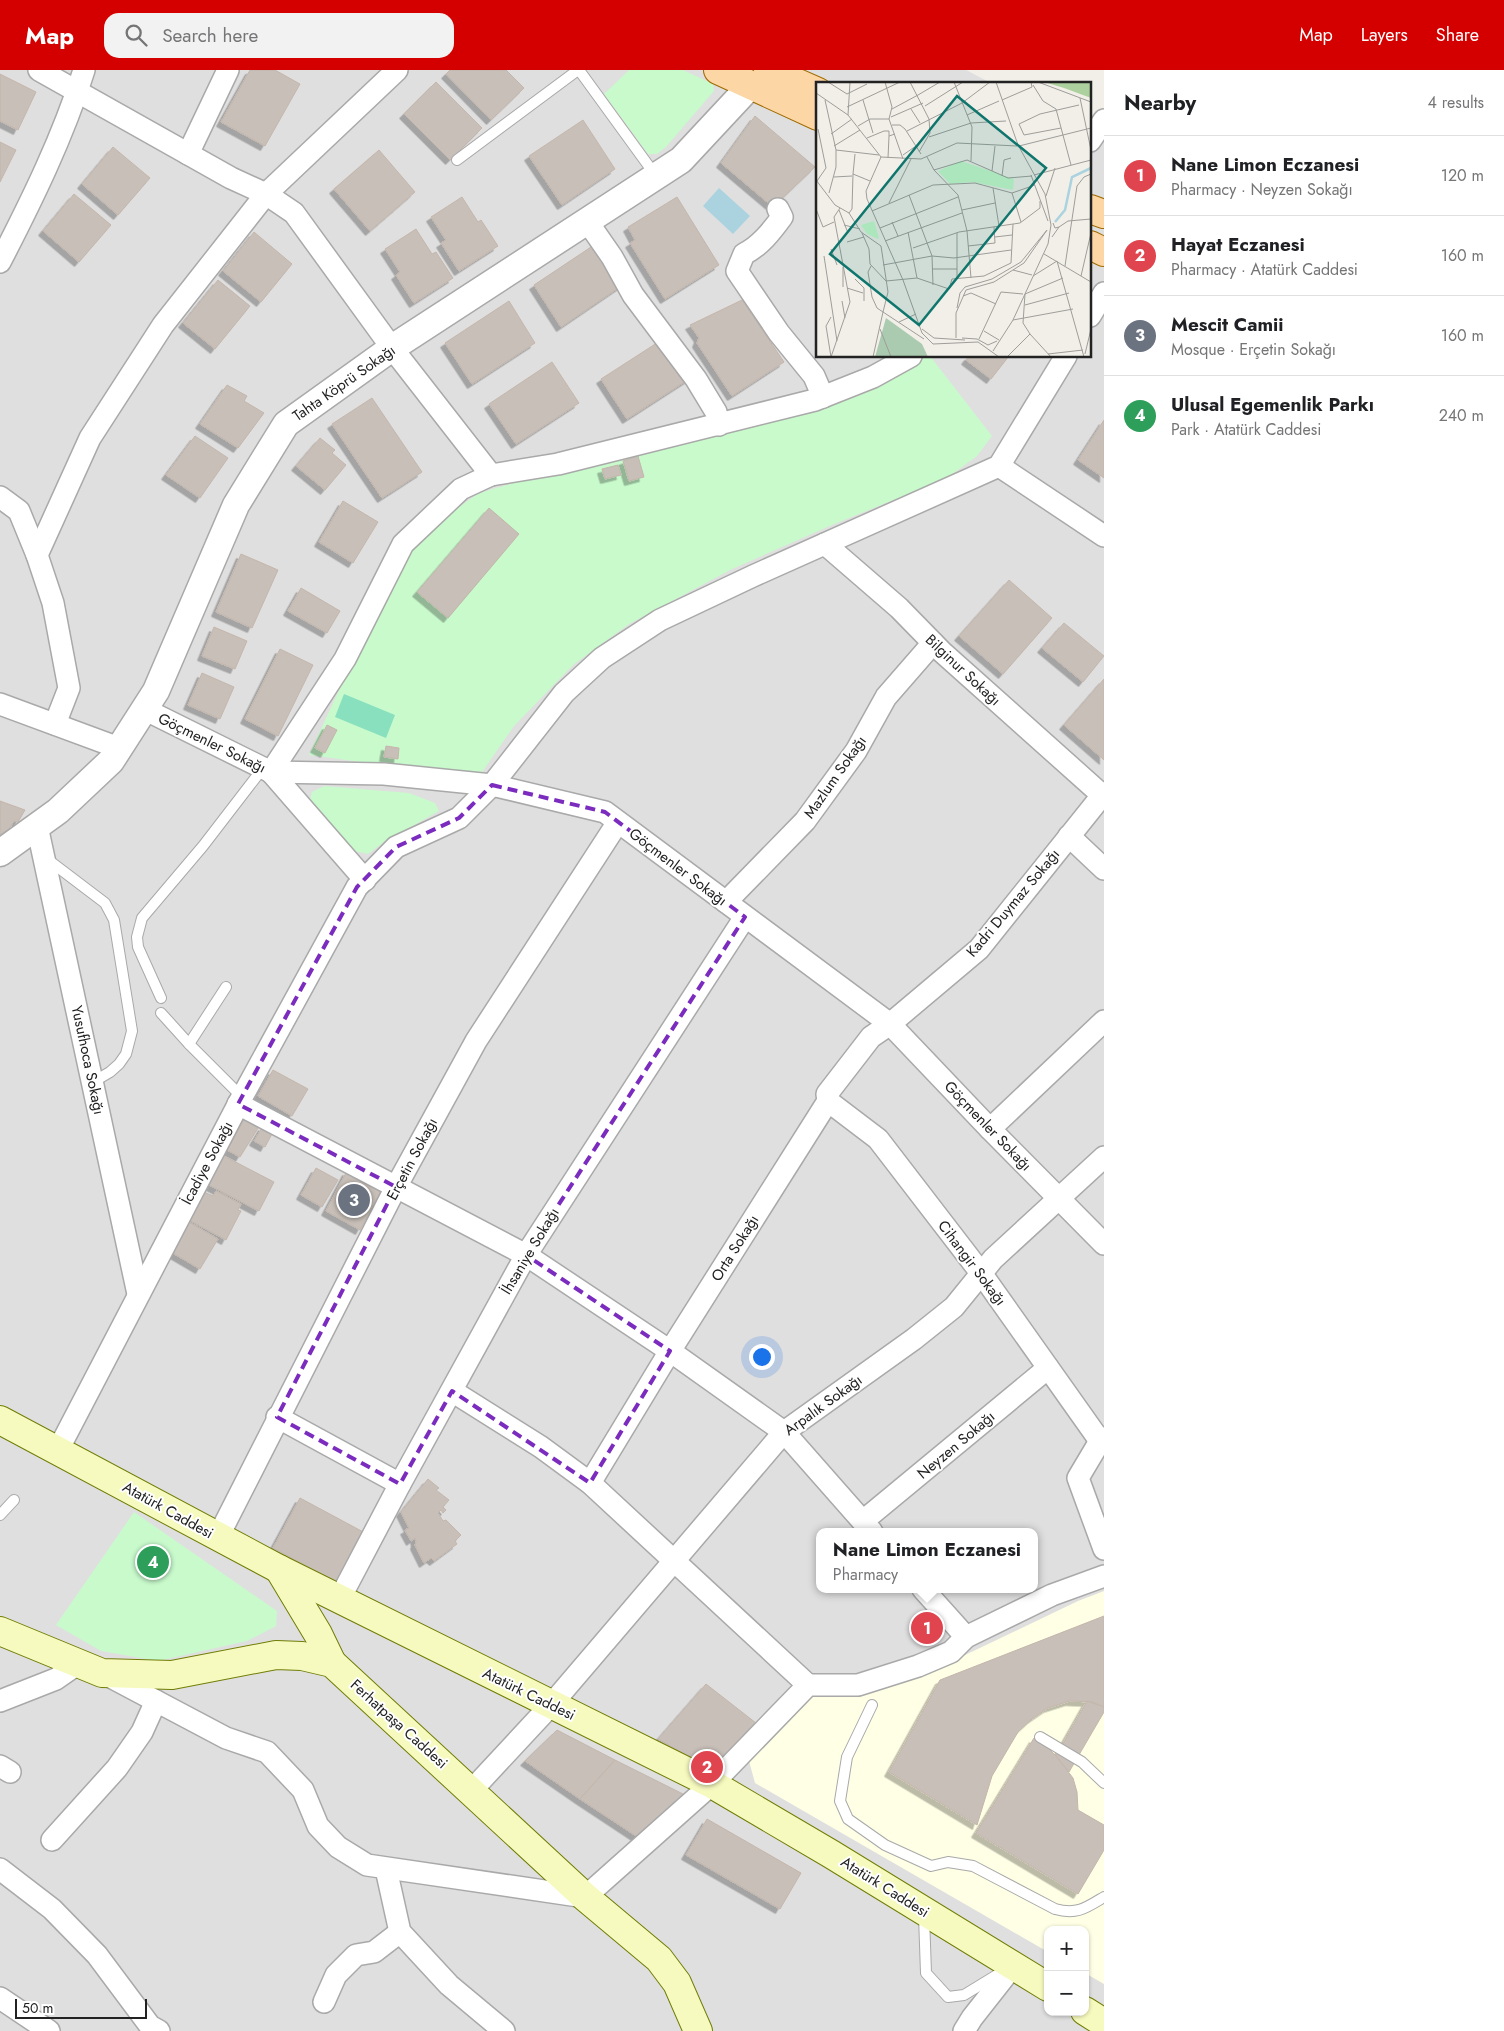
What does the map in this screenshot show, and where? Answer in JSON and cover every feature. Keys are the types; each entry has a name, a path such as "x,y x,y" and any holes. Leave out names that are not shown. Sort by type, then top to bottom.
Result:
{"main road":[{"path":"718,70 765,74 816,91"},
{"path":"765,74 816,114"},
{"path":"1092,210 1104,214"},
{"path":"1092,246 1104,252"},
{"name":"Atatürk Caddesi","path":"0,1420 278,1569 712,1784 832,1854 924,1913 1044,1985"},
{"path":"278,1569 318,1634 332,1663"},
{"name":"Ferhatpaşa Caddesi","path":"0,1631 90,1668 172,1675 276,1655 302,1656 332,1663 472,1790 585,1898 659,1959 669,1970 686,2000 698,2031"},
{"path":"1089,2011 1104,2016"},
{"path":"1089,2013 1104,2023"}],"street":[{"path":"39,70 231,178 266,194 294,213 392,348 491,475"},
{"path":"0,262 36,194 84,70"},
{"path":"188,154 228,70"},
{"path":"37,555 96,430 163,325 266,194 397,70"},
{"name":"Tahta Köprü Sokağı","path":"0,853 58,811 104,767 119,748 156,691 236,505 286,424 392,348 681,160 765,74"},
{"path":"1092,138 1104,120"},
{"path":"778,209 782,217 754,249 744,254 737,272 779,333 814,376 823,397"},
{"path":"587,221 612,257 633,295 696,379 716,412 719,425"},
{"path":"1092,313 1104,293"},
{"path":"365,880 267,770 345,659 403,544 461,489 491,475 558,464 719,425 823,397 873,377 908,358"},
{"path":"1065,358 999,466 1104,536"},
{"name":"İcadiye Sokağı","path":"58,1450 240,1100 357,888 396,847 459,818 492,785 564,693 602,658 660,620 753,576 999,466"},
{"path":"0,497 19,511 37,555 53,603 70,688 55,724"},
{"name":"Bilginur Sokağı","path":"825,544 899,608 933,643 1103,794"},
{"name":"Mazlum Sokağı","path":"726,902 804,821 856,751 886,697 933,643"},
{"path":"0,704 119,748"},
{"name":"Göçmenler Sokağı","path":"144,709 267,770 384,774 492,785 605,812 890,1024 990,1129 1104,1244"},
{"name":"Kadri Duymaz Sokağı","path":"890,1024 979,949 1103,794"},
{"name":"Erçetin Sokağı","path":"218,1537 277,1417 396,1187 476,1041 618,822"},
{"name":"Yusufhoca Sokağı","path":"37,826 138,1294"},
{"path":"1069,836 1104,869"},
{"name":"İhsaniye Sokağı","path":"339,1600 400,1484 526,1255 745,917"},
{"path":"990,1129 1104,1020"},
{"name":"Orta Sokağı","path":"590,1484 670,1351 828,1101 827,1094 872,1037 890,1024"},
{"path":"240,1100 396,1187 526,1255 670,1351 784,1432 868,1527"},
{"name":"Cihangir Sokağı","path":"828,1101 878,1139 981,1273 1102,1440"},
{"name":"Arpalık Sokağı","path":"472,1790 551,1705 784,1432 954,1307 981,1273 1004,1249 1104,1157"},
{"name":"Neyzen Sokağı","path":"868,1527 1048,1368"},
{"path":"452,1391 541,1447 590,1484 808,1685 858,1685 918,1666 951,1652 966,1637 1052,1595 1104,1576"},
{"path":"277,1417 400,1484"},
{"path":"1102,1440 1078,1478 1104,1549"},
{"path":"927,1593 966,1637"},
{"path":"0,1700 90,1668 226,1738 267,1752 303,1790 318,1826 338,1847 367,1865 585,1898 712,1784 808,1685"},
{"path":"52,1840 117,1768 142,1732 156,1701"},
{"path":"0,1869 52,1909 96,1955 150,2026 159,2031"},
{"path":"386,1869 400,1932 449,1984 504,2031"},
{"path":"324,2002 336,1975 356,1955 374,1952 400,1932"},
{"path":"964,2031 1013,1966"},
{"path":"0,1998 49,2031"}],"lane":[{"path":"457,160 578,70 656,176"},
{"path":"160,998 138,947 137,937 142,918 267,770"},
{"path":"44,856 106,903 114,920 132,1032 126,1054 119,1064 93,1082"},
{"path":"189,1044 226,987"},
{"path":"161,1013 240,1100"},
{"path":"0,1515 14,1500"},
{"path":"872,1705 847,1757 840,1801 848,1819 885,1845 931,1866 948,1862 973,1866 1055,1910 1067,1913 1082,1910 1104,1898"},
{"path":"1040,1737 1082,1762 1104,1783"},
{"path":"924,1913 926,1973 948,1997 964,1995 1013,1966"}],"highlighted area":[{"path":"492,785 605,812 745,917 526,1255 670,1351 590,1483 452,1391 400,1484 277,1417 396,1187 238,1104 357,887 396,847 459,818"}],"shaded area":[{"path":"0,70 966,70 989,82 816,82 816,358 1092,358 1092,134 1104,140 1104,2031 0,2031"},
{"path":"1104,1591 1104,1984 1089,1975 1089,1926 1044,1926 1044,1950 755,1783 746,1750 808,1692 940,1667 1078,1601"}],"green space":[{"path":"629,70 683,70 713,84 714,91 666,147 657,154 648,154 604,94"},
{"path":"918,358 932,358 992,436 977,456 947,478 832,525 732,569 629,624 573,665 514,726 478,778 309,755 340,688 419,535 479,493 886,375"},
{"path":"344,694 395,715 386,738 335,717"},
{"path":"324,786 409,793 435,803 439,811 384,842 368,854 349,850 315,813 310,800 312,792"},
{"path":"134,1512 277,1611 276,1626 247,1641 158,1661 101,1651 56,1625"}],"water":[{"path":"719,188 750,216 733,234 703,206"}],"building":[{"path":"250,70 275,70 300,84 265,146 221,122"},
{"path":"450,70 506,70 524,88 491,120 446,74"},
{"path":"0,74 36,92 18,130 0,121"},
{"path":"436,82 482,128 450,160 404,114"},
{"path":"755,116 815,167 773,207 721,163"},
{"path":"583,120 615,169 562,205 529,156"},
{"path":"0,142 16,150 0,182"},
{"path":"113,147 150,178 118,215 82,184"},
{"path":"379,150 415,192 370,231 334,189"},
{"path":"74,194 111,225 79,262 43,231"},
{"path":"462,197 478,222 481,220 498,246 459,271 441,243 446,240 431,217"},
{"path":"677,197 719,265 665,299 630,243 635,240 628,227"},
{"path":"416,229 432,254 436,252 453,278 414,303 396,275 400,272 385,249"},
{"path":"254,232 292,264 261,302 223,271"},
{"path":"597,243 624,284 561,327 534,285"},
{"path":"218,280 250,306 215,349 183,323"},
{"path":"742,300 784,362 732,396 697,343 699,338 690,325"},
{"path":"509,301 535,343 472,384 445,343"},
{"path":"663,339 689,379 627,419 601,379"},
{"path":"968,358 1007,358 991,379 966,360"},
{"path":"552,362 579,403 516,444 489,404"},
{"path":"227,385 247,396 244,401 264,413 238,448 200,424"},
{"path":"372,398 422,472 382,498 332,424"},
{"path":"1104,420 1104,478 1078,460"},
{"path":"195,436 228,458 200,498 166,475"},
{"path":"320,438 335,450 332,453 346,465 325,490 296,466"},
{"path":"638,456 644,477 629,481 623,461"},
{"path":"618,465 621,475 605,479 602,469"},
{"path":"343,501 378,522 353,563 319,542"},
{"path":"489,508 519,534 448,618 417,592"},
{"path":"241,554 278,570 252,628 216,612"},
{"path":"1009,580 1052,618 1003,674 959,636"},
{"path":"301,588 340,611 327,633 288,611"},
{"path":"1064,623 1104,656 1083,682 1042,648"},
{"path":"214,627 247,641 235,669 202,656"},
{"path":"280,649 313,665 278,736 245,719"},
{"path":"202,673 234,687 220,719 188,705"},
{"path":"1104,679 1104,760 1064,725"},
{"path":"327,725 337,730 325,753 315,748"},
{"path":"386,746 399,748 398,759 384,757"},
{"path":"0,801 25,810 18,822 14,821 9,829 0,835"},
{"path":"273,1070 308,1089 292,1116 258,1096"},
{"path":"246,1116 260,1125 240,1157 227,1150"},
{"path":"263,1126 273,1132 265,1147 254,1141"},
{"path":"222,1155 274,1182 259,1211 207,1184"},
{"path":"316,1168 338,1180 322,1207 301,1195"},
{"path":"347,1171 382,1189 360,1230 326,1211"},
{"path":"216,1191 241,1204 238,1210 241,1211 226,1240 189,1220 204,1192 213,1196"},
{"path":"189,1222 218,1239 200,1269 171,1252"},
{"path":"428,1479 439,1488 436,1490 449,1500 443,1507 446,1510 443,1513 441,1510 438,1513 443,1521 446,1520 461,1535 455,1541 457,1544 434,1561 431,1558 424,1563 415,1545 415,1538 411,1541 405,1530 409,1528 401,1512"},
{"path":"300,1498 367,1534 340,1584 273,1548"},
{"path":"1104,1616 1104,1707 1092,1702 1070,1701 1048,1708 1018,1732 992,1776 977,1825 889,1772 940,1680"},
{"path":"706,1684 756,1723 713,1770 658,1739"},
{"path":"1087,1701 1104,1707 1104,1712 1069,1772 1056,1756"},
{"path":"557,1730 615,1760 580,1799 525,1761"},
{"path":"1034,1738 1056,1756 1073,1778 1077,1792 1078,1810 1104,1825 1104,1850 1078,1894 976,1833"},
{"path":"615,1760 685,1795 639,1838 580,1799"},
{"path":"707,1819 801,1873 780,1909 686,1855"}],"place":[{"name":"Mescit Camii","path":"354,1200"},
{"name":"Ulusal Egemenlik Parkı","path":"153,1562"},
{"name":"Nane Limon Eczanesi","path":"927,1628"},
{"name":"Hayat Eczanesi","path":"707,1767"}]}
